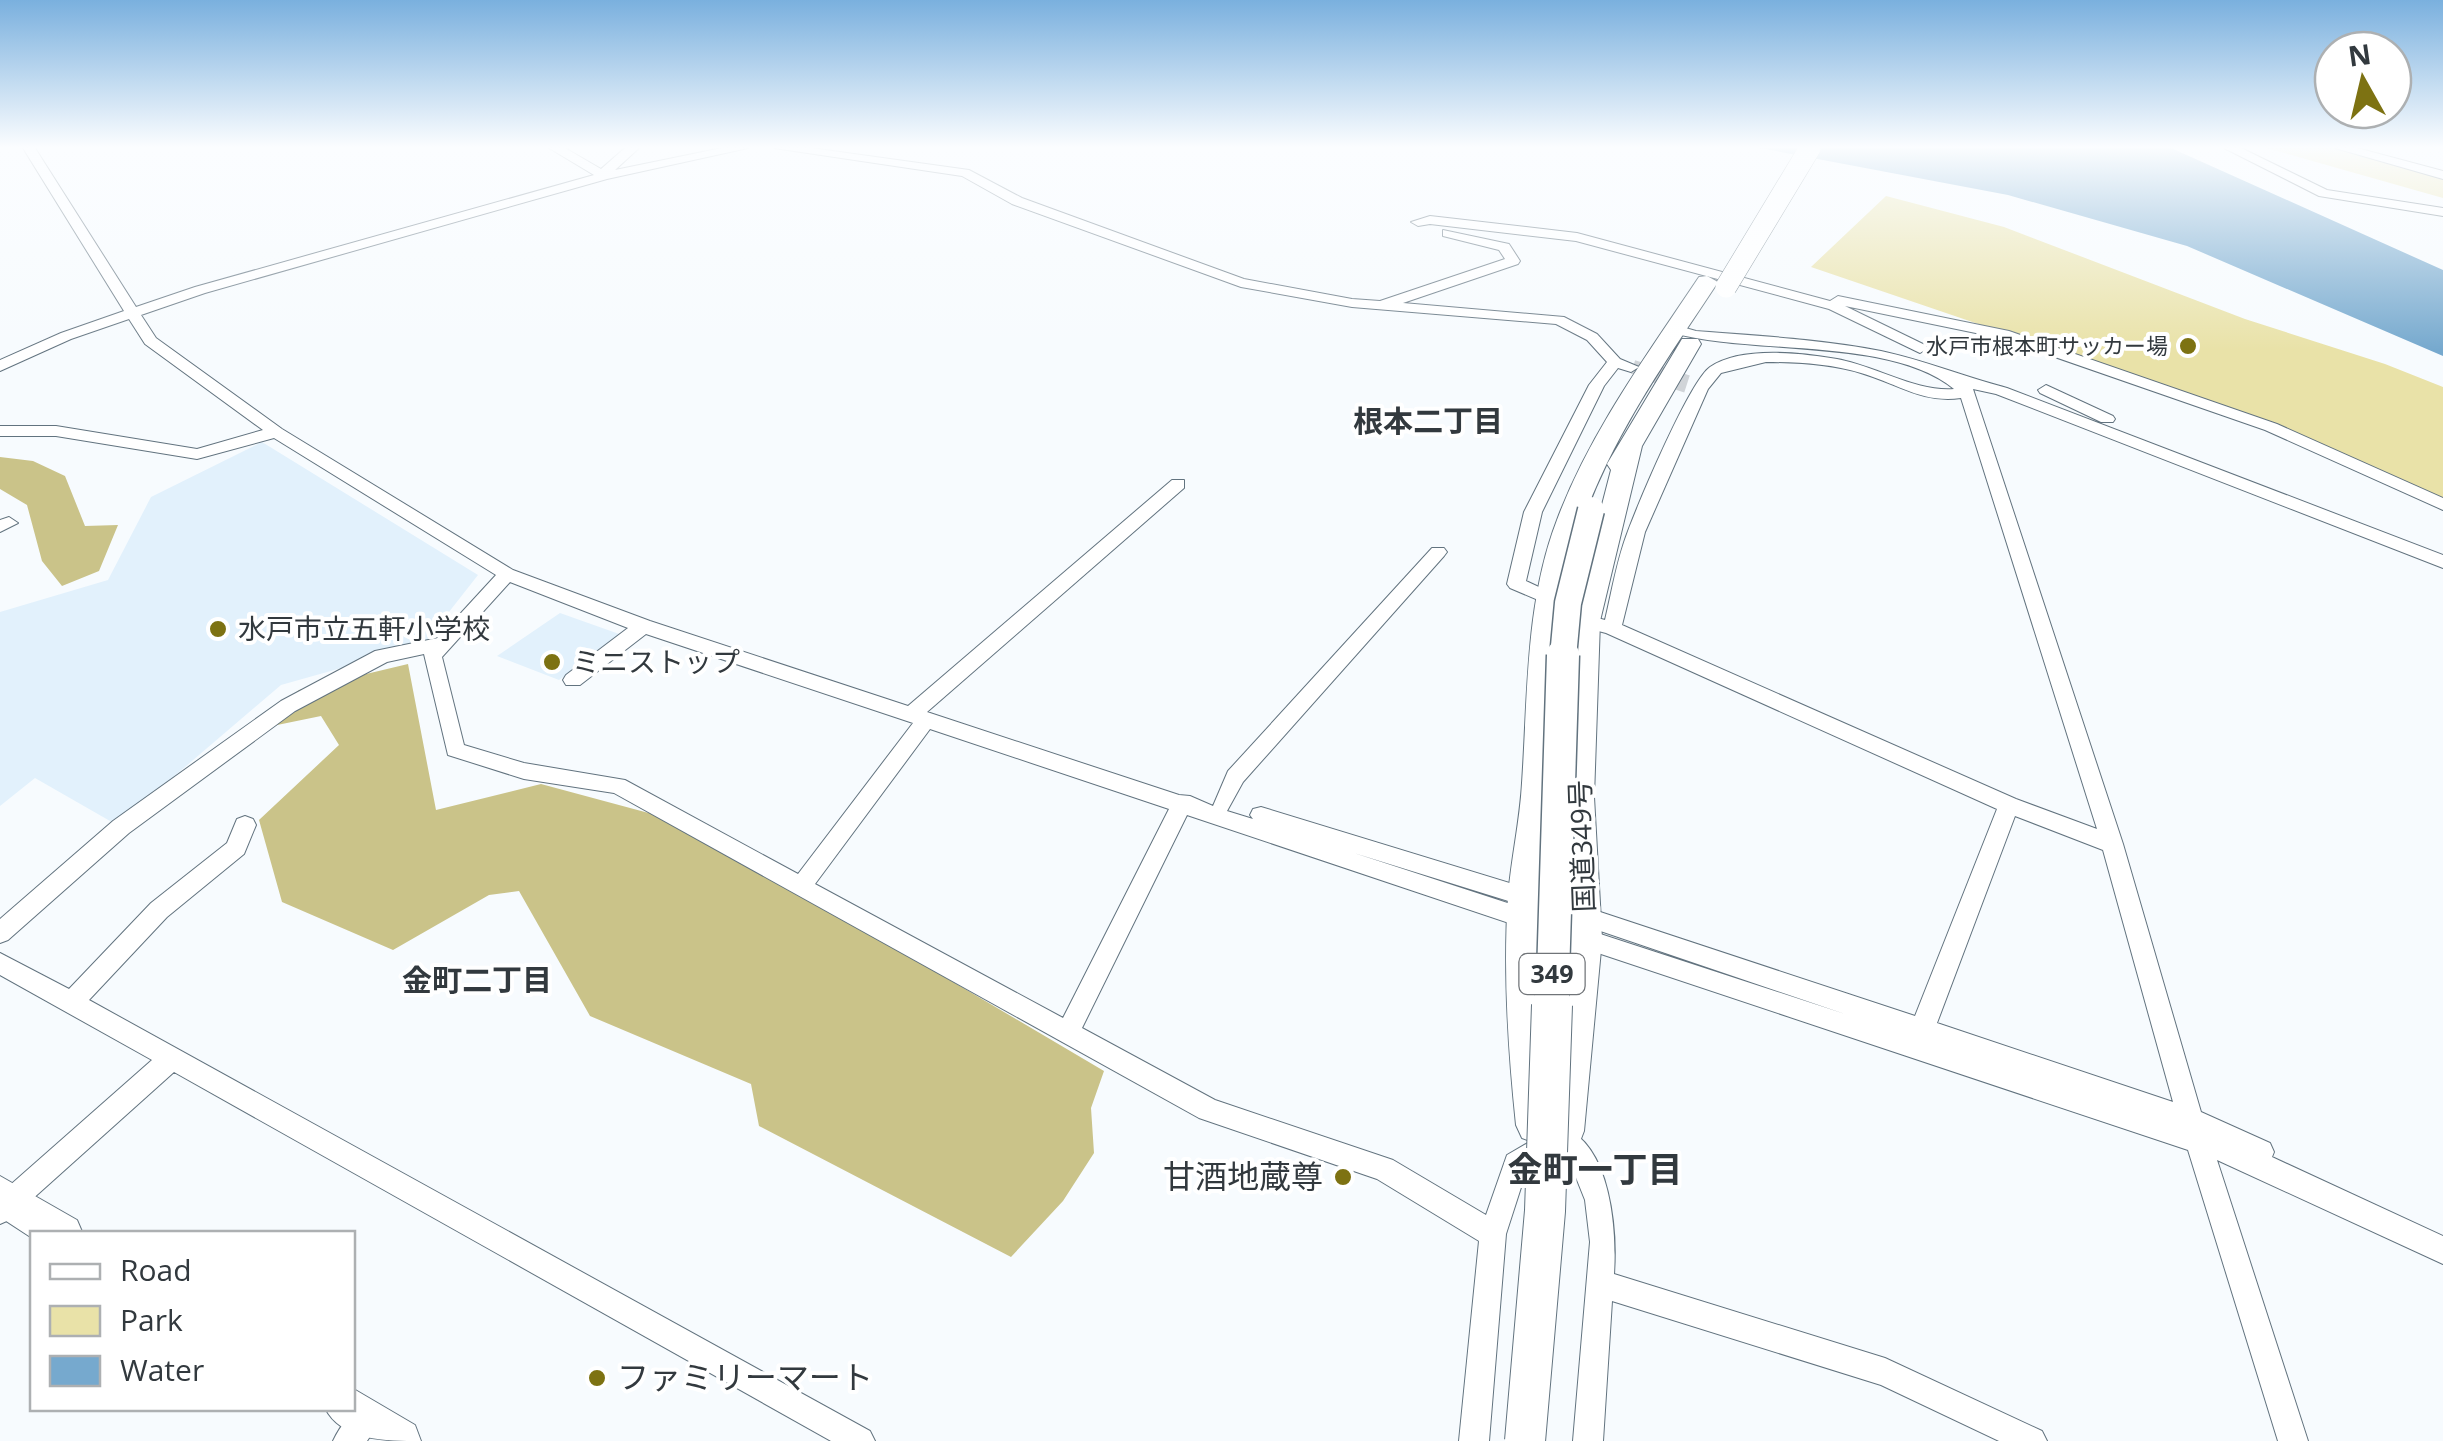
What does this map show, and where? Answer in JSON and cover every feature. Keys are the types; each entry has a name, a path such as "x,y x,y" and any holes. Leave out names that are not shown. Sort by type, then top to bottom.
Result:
{"highway":[{"name":"国道349号","path":"1717,284 1755,215"},
{"name":"国道349号","path":"1527,1441 1545,1212 1563,647 1568,603 1591,510 1619,444 1685,332 1764,215"},
{"name":"国道349号","path":"1551,1145 1525,1052 1525,908 1536,793 1542,653 1567,526 1584,482 1619,444"},
{"name":"国道349号","path":"1527,1441 1542,1308 1551,1145 1586,928 1578,798 1606,530 1619,444"},
{"path":"3,1202 56,1231"}],"street":[{"path":"72,215 150,341 276,432 507,574 643,626 1046,760 1525,908 2195,1132"},
{"path":"0,366 200,290 463,215"},
{"path":"1057,215 1217,276 1384,306 1559,320 1592,337 1623,364 1597,386 1533,512 1516,584 1550,598"},
{"path":"1384,306 1398,296 1513,261 1504,248 1418,222 1430,220 1576,237 1834,306 1920,348"},
{"path":"1834,306 1838,300 2004,334 2271,427 2443,505"},
{"path":"1685,332 1906,360 1963,387 2001,391 2443,562"},
{"path":"1963,387 1944,398 1924,395 1856,367 1782,359 1742,362 1713,372 1694,386 1599,624 2009,805 2112,844"},
{"path":"1963,387 2112,844 2195,1132 2293,1441"},
{"path":"2046,390 2207,462 2206,468"},
{"path":"0,431 56,431 197,454 276,432"},
{"path":"801,886 919,717 1178,484"},
{"path":"1222,804 1235,777 1438,552"},
{"path":"507,574 432,656 455,750 524,771 618,786 1208,1110 1384,1169 1494,1234"},
{"path":"573,680 643,626"},
{"path":"0,933 121,827 288,706 382,656 444,643"},
{"path":"1046,760 1348,839 1525,908"},
{"path":"1068,1032 1183,802"},
{"path":"1922,1030 2009,805"},
{"path":"71,1002 159,910 236,848 245,825"},
{"path":"1586,928 1922,1030 2195,1132 2443,1248"},
{"path":"0,963 860,1441"},
{"path":"3,1202 170,1059"},
{"path":"1474,1441 1494,1234 1516,1164 1551,1145 1585,1167 1598,1200 1603,1242 1588,1441"},
{"path":"1600,1283 1885,1372 2032,1441"}],"shaded area":[{"name":"水戸市立五軒小学校","path":"262,442 478,575 423,645 281,685 117,825 35,778 0,806 0,612 108,580 151,497"},
{"path":"0,457 33,461 65,476 85,526 118,525 99,571 62,586 42,561 27,505 0,489"},
{"path":"560,613 622,635 559,680 497,656"},
{"path":"408,664 436,810 541,784 682,822 1104,1071 1091,1108 1094,1153 1063,1201 1011,1257 759,1126 751,1084 590,1016 519,891 489,895 393,950 282,902 259,820 339,745 321,716 248,731 299,690"}],"green space":[{"name":"水戸市根本町サッカー場","path":"1866,215 1959,215 2004,227 2245,319 2385,364 2443,387 2443,499 2272,424 1811,267"}],"water":[{"path":"2079,215 2321,215 2443,270 2443,356 2187,246"}],"tunnel":[{"path":"1633,367 1661,376"},
{"path":"1653,373 1687,384"}],"place":[{"name":"水戸市根本町サッカー場","path":"2188,346"},
{"name":"水戸市立五軒小学校","path":"218,629"},
{"name":"ミニストップ","path":"552,662"},
{"name":"甘酒地蔵尊","path":"1343,1177"},
{"name":"ファミリーマート","path":"597,1378"}],"district":[{"name":"根本二丁目","path":"1428,422"},
{"name":"金町二丁目","path":"477,981"},
{"name":"金町一丁目","path":"1595,1170"}]}
